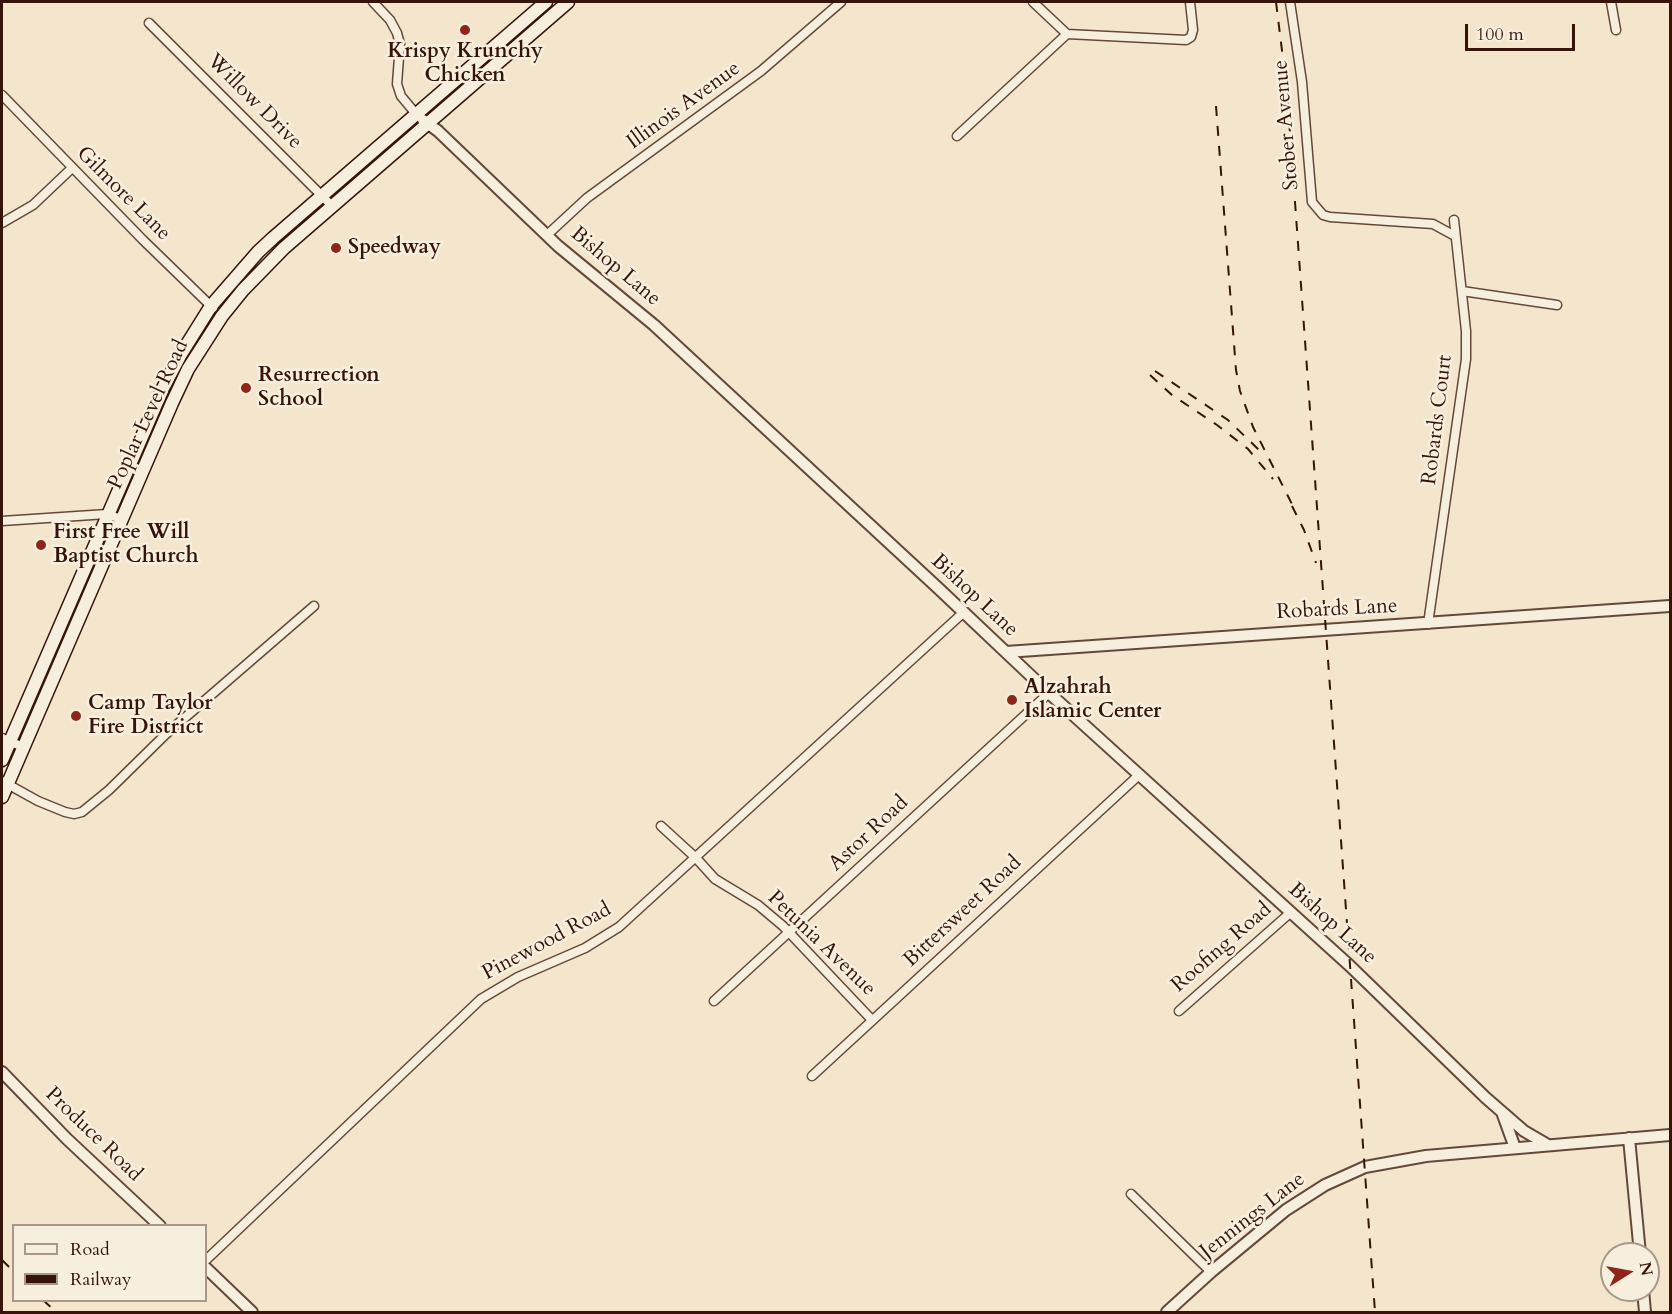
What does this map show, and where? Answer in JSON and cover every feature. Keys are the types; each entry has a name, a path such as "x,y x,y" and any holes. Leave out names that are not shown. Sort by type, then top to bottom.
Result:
{"main road":[{"name":"Poplar Level Road","path":"2,760 6,740 163,388 180,354 210,306 258,252 546,2"},
{"name":"Poplar Level Road","path":"2,797 4,782 23,747 188,369 222,316 264,267 568,2"}],"street":[{"path":"373,2 390,20 397,33 400,44 397,84 401,96 416,114"},
{"name":"Illinois Avenue","path":"547,235 588,198 761,71 841,2"},
{"path":"1033,2 1067,34 1166,40 1186,40 1191,37 1193,30 1190,2"},
{"name":"Stober Avenue","path":"1290,2 1302,82 1312,202 1323,215 1330,217 1433,224 1455,236"},
{"path":"1611,2 1616,30"},
{"name":"Willow Drive","path":"149,23 332,206"},
{"path":"957,136 1067,34"},
{"name":"Gilmore Lane","path":"2,95 72,168 222,316"},
{"name":"Bishop Lane","path":"416,114 547,235 654,325 1049,693 1350,966 1524,1131 1548,1145"},
{"path":"2,223 33,206 72,168"},
{"name":"Robards Court","path":"1428,624 1466,359 1466,331 1454,220"},
{"path":"1462,291 1557,305"},
{"path":"2,521 107,514 121,519"},
{"path":"4,782 65,812 74,814 82,812 109,790 166,734 314,606"},
{"name":"Robards Lane","path":"1006,652 1671,606"},
{"name":"Pinewood Road","path":"207,1259 481,999 518,977 585,948 636,912 964,612"},
{"name":"Astor Road","path":"714,1001 1049,693"},
{"path":"6,740 23,747"},
{"name":"Bittersweet Road","path":"812,1076 1139,775"},
{"name":"Petunia Avenue","path":"661,826 715,879 758,905 789,932 872,1020"},
{"name":"Roofing Road","path":"1179,1011 1290,913"},
{"name":"Produce Road","path":"2,1072 67,1139 157,1224"},
{"name":"Bishop Lane","path":"1501,1110 1515,1148"},
{"path":"1515,1148 1671,1134"},
{"path":"1629,1138 1639,1242"},
{"name":"Jennings Lane","path":"1167,1312 1286,1210 1319,1188 1365,1167 1408,1159 1515,1148"},
{"path":"1131,1194 1212,1272"},
{"path":"207,1269 252,1312"}],"railway":[{"path":"1276,2 1287,91 1375,1312"},
{"path":"1216,106 1236,370 1240,391 1253,427 1296,512"},
{"path":"1155,371 1228,420 1259,450"},
{"path":"1150,375 1172,395 1248,449 1273,479"},
{"path":"1292,506 1316,563"},
{"path":"2,1260 12,1270"},
{"path":"45,1302 56,1312"}],"place":[{"name":"Krispy Krunchy Chicken","path":"465,30"},
{"name":"Speedway","path":"336,248"},
{"name":"Resurrection School","path":"246,388"},
{"name":"First Free Will Baptist Church","path":"41,545"},
{"name":"Alzahrah Islamic Center","path":"1012,700"},
{"name":"Camp Taylor Fire District","path":"76,716"}]}
